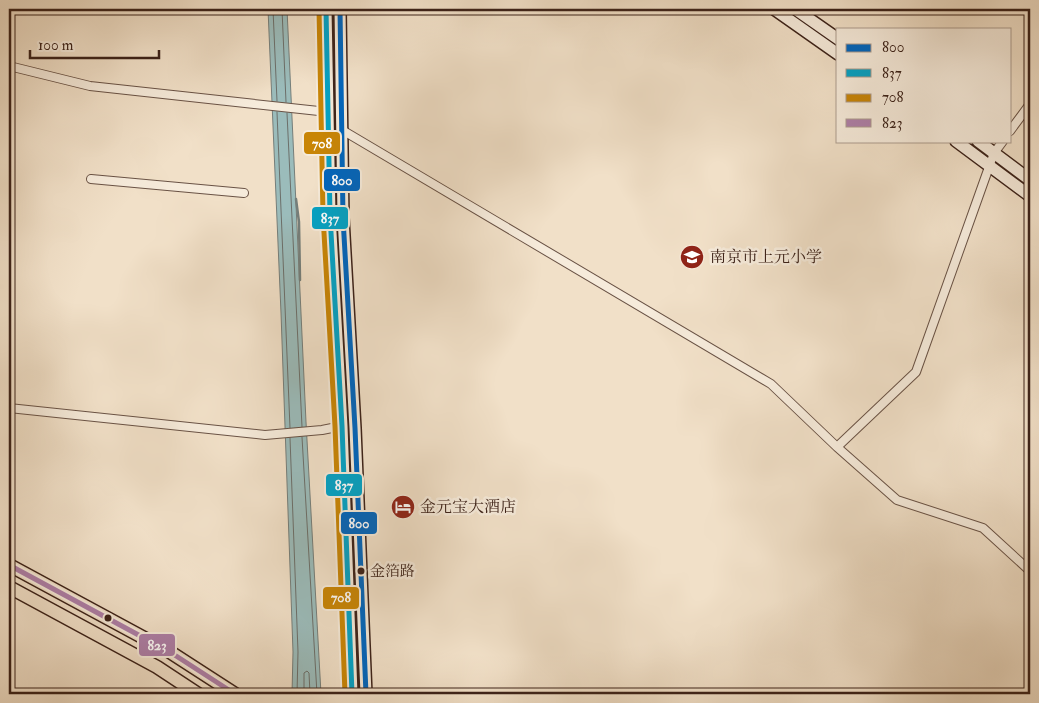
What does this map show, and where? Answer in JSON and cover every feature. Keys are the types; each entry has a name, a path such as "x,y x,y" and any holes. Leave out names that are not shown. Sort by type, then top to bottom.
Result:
{"main road":[{"path":"326,9 330,215 342,426 352,694"},
{"path":"340,9 343,218 355,428 366,694"},
{"path":"774,9 836,53"},
{"path":"797,9 836,38"},
{"path":"957,142 1030,196"},
{"path":"979,142 1030,180"},
{"path":"9,565 170,652 236,694"},
{"path":"9,587 157,667 198,694"}],"street":[{"path":"9,66 90,86 328,112"},
{"path":"1012,128 1030,104"},
{"path":"342,130 771,384 897,500 983,528 1030,571"},
{"path":"838,447 916,372 989,166 994,153 1002,142"},
{"path":"91,179 244,193"},
{"path":"9,408 265,435 322,430 342,426"}],"water":[{"path":"268,9 287,9 321,694 292,694 293,652"}],"waterway":[{"path":"296,199 299,222 300,280"}],"transit line":[{"name":"708","path":"319,9 323,215 335,426 345,694"},
{"name":"837","path":"326,9 330,215 342,426 352,694"},
{"name":"800","path":"340,9 343,218 355,428 366,694"},
{"name":"823","path":"9,565 170,652 235,694"}],"place":[{"name":"南京市上元小学","path":"692,257"},
{"name":"金元宝大酒店","path":"403,507"},
{"name":"金箔路","path":"361,571"}]}
